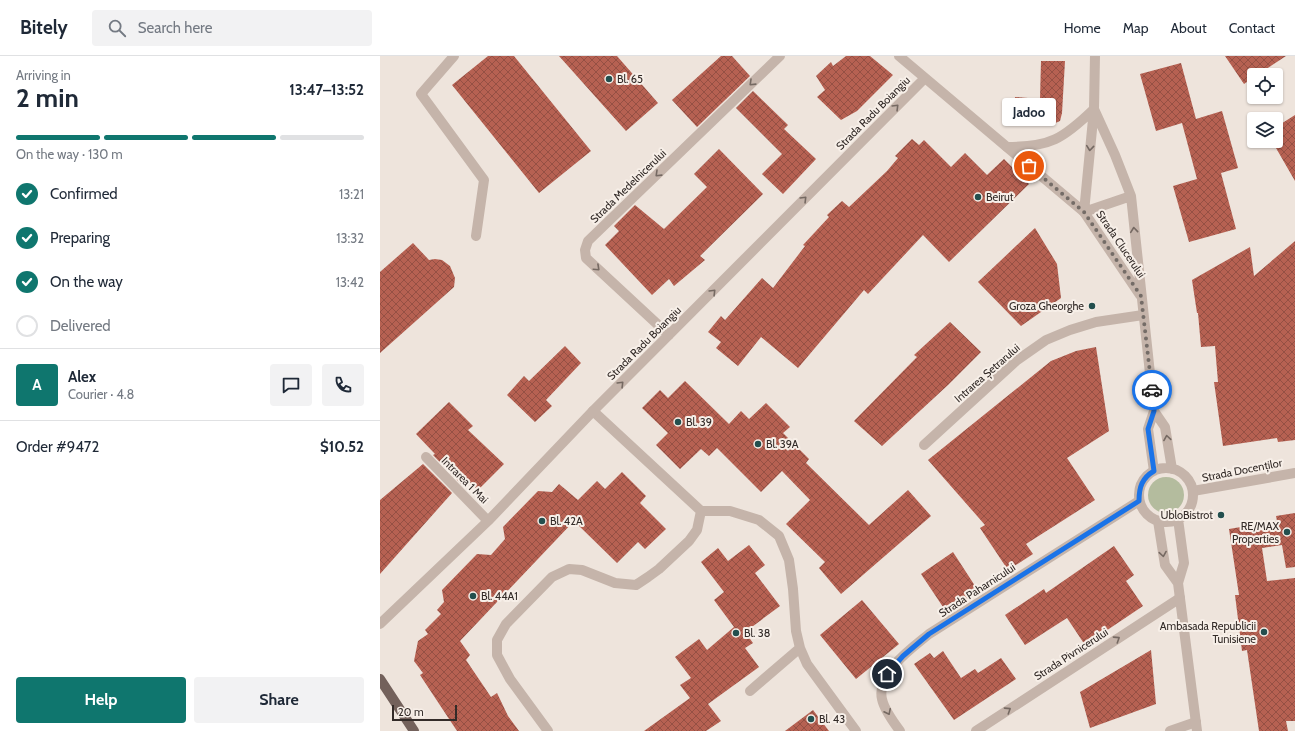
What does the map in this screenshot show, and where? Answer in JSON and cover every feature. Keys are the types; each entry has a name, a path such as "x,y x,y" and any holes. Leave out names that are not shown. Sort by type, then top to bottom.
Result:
{"main road":[{"path":"380,679 414,731"}],"street":[{"path":"454,56 421,94 484,180 476,236"},
{"name":"Strada Medelnicerului","path":"669,335 586,258 585,250 588,241 780,56"},
{"path":"899,56 1084,212 1131,196"},
{"name":"Strada Clucerului","path":"1095,56 1094,109 1084,212 1141,296"},
{"name":"Strada Radu Boiangiu","path":"380,624 488,520 593,411 925,78"},
{"path":"1007,147 1025,147 1056,140 1068,132 1094,109"},
{"name":"Strada Clucerului","path":"1094,109 1115,155 1131,196 1154,411 1148,429 1154,471"},
{"name":"Intrarea Șetrarului","path":"924,445 1016,361 1046,340 1070,330 1096,322 1143,314"},
{"path":"593,411 701,511 730,511 760,520 778,536 789,560 796,631 800,648 807,664 856,731"},
{"name":"Strada Clucerului","path":"1154,411 1165,427 1172,469"},
{"name":"Intrarea 1 Mai","path":"426,457 488,520"},
{"path":"1159,468 1172,469 1185,476 1190,483 1193,491 1193,500 1186,513 1178,519 1171,521 1158,521 1150,517 1145,512 1139,501 1139,491 1142,482 1147,475 1159,468"},
{"name":"Strada Docenților","path":"1193,491 1295,472"},
{"name":"Strada Paharnicului","path":"900,731 890,716 882,699 882,687 887,674 903,656 929,634 1139,501"},
{"path":"548,731 510,679 497,655 497,640 506,624 552,577 569,569 582,570 615,583 636,585 659,569 689,541 697,530 701,511"},
{"path":"1170,731 1197,726 1178,583 1184,563 1178,519"},
{"path":"1158,521 1165,565 1178,583"},
{"name":"Strada Pivnicerului","path":"976,731 1180,598"},
{"path":"750,691 800,648"}],"green space":[{"path":"1166,477 1176,480 1181,485 1184,495 1181,505 1176,510 1166,513 1156,510 1151,505 1148,495 1151,485 1156,480"}],"building":[{"path":"488,56 514,56 591,151 539,193 452,85"},
{"name":"Bl. 65","path":"559,56 617,56 658,103 626,131"},
{"path":"721,56 732,56 750,76 697,127 672,100"},
{"path":"846,56 870,56 893,75 857,111 841,120 817,97 825,90 816,76 831,62 833,66"},
{"path":"1225,56 1286,56 1268,68 1247,68 1247,82 1244,84"},
{"path":"1041,61 1065,61 1062,113 1060,121 1053,124 1013,119 1015,97 1040,99"},
{"path":"1181,63 1196,119 1222,111 1238,168 1221,173 1236,229 1189,242 1173,186 1197,179 1182,123 1156,131 1140,74"},
{"path":"753,91 788,125 784,129 816,159 783,194 762,174 782,154 736,108"},
{"path":"1295,115 1295,181 1276,148 1283,148 1283,123"},
{"path":"912,139 919,145 924,140 951,167 965,153 987,175 1004,159 1029,184 949,262 923,235 868,294 864,290 798,368 761,337 738,366 716,348 721,342 708,332 721,316 725,320 762,278 773,288 805,246 803,245 829,217 827,215 842,201 849,207 887,171 898,158 895,156"},
{"path":"719,149 763,194 700,256 705,260 674,286 669,279 652,295 605,245 619,231 614,226 635,205 664,229 707,187 694,174"},
{"path":"1035,228 1057,264 1061,298 1021,326 978,282"},
{"path":"1295,241 1295,440 1278,442 1277,438 1223,446 1214,382 1218,382 1215,346 1201,347 1198,313 1192,280 1250,247 1254,276"},
{"path":"413,243 429,260 442,260 450,266 455,278 454,287 380,353 380,272"},
{"path":"950,322 981,352 948,385 882,446 854,421 917,357 914,355"},
{"path":"565,346 581,363 546,400 552,406 535,422 507,395 524,376 529,381"},
{"path":"1096,347 1109,431 1067,458 1095,500 1026,544 1033,554 1008,570 980,528 985,525 928,460 1051,361 1076,351"},
{"path":"685,381 729,424 741,411 749,419 766,403 790,427 783,433 809,459 806,463 869,525 908,490 931,516 841,594 819,568 825,562 786,524 810,500 782,471 761,492 717,448 709,456 701,449 680,469 656,445 668,433 642,408 660,390 668,398"},
{"path":"449,402 473,426 468,430 504,464 478,490 465,478 461,484 433,455 435,454 416,434"},
{"path":"423,464 452,493 380,574 380,500"},
{"path":"622,472 646,496 640,503 666,529 645,549 638,542 617,563 574,521 460,641 470,655 466,660 491,697 497,693 508,716 519,731 457,731 420,675 423,673 414,661 418,641 428,634 425,630 441,614 437,610 444,602 442,590 477,554 491,555 505,539 503,527 538,491 552,492 559,484 578,500 597,481 605,489"},
{"path":"1295,513 1295,567 1286,568 1282,545 1262,548 1267,581 1295,578 1295,721 1286,721 1288,731 1259,731 1247,650 1242,651 1235,595 1239,595 1229,529 1277,521 1276,516"},
{"name":"Bl. 38","path":"749,545 765,565 755,573 780,606 745,632 753,643 745,648 759,667 708,704 721,721 706,731 644,731 690,698 680,685 691,678 675,657 699,639 707,650 734,627 714,600 724,592 701,562 718,548 728,561"},
{"path":"1114,546 1134,575 1126,581 1143,606 1085,645 1067,618 1025,645 1005,615 1044,589 1046,593"},
{"path":"953,552 979,592 947,613 921,574"},
{"path":"862,600 899,644 856,679 820,635"},
{"path":"1151,650 1156,704 1090,728 1080,692"},
{"path":"943,651 961,678 975,669 978,673 1001,658 1016,679 954,720 914,664 930,653 934,658"},
{"name":"Bl. 43","path":"813,710 829,731 785,731"}],"way so far":[{"path":"1029,166 1084,212 1141,296 1152,390"}],"place":[{"name":"Bl. 65","path":"609,79"},
{"name":"Jadoo","path":"1029,166"},
{"name":"Beirut","path":"978,197"},
{"name":"Groza Gheorghe","path":"1092,306"},
{"name":"Bl. 39","path":"678,422"},
{"name":"Bl. 39A","path":"758,444"},
{"name":"UbloBistrot","path":"1221,515"},
{"name":"Bl. 42A","path":"542,521"},
{"name":"RE/MAX Properties","path":"1287,532"},
{"name":"Bl. 44A1","path":"473,596"},
{"name":"Ambasada Republicii Tunisiene","path":"1264,632"},
{"name":"Bl. 38","path":"736,633"},
{"name":"Bl. 43","path":"811,719"}],"route":[{"path":"887,674 903,656 929,634 1139,501 1139,491 1142,482 1147,475 1154,471 1148,429 1154,411 1152,390"}]}
